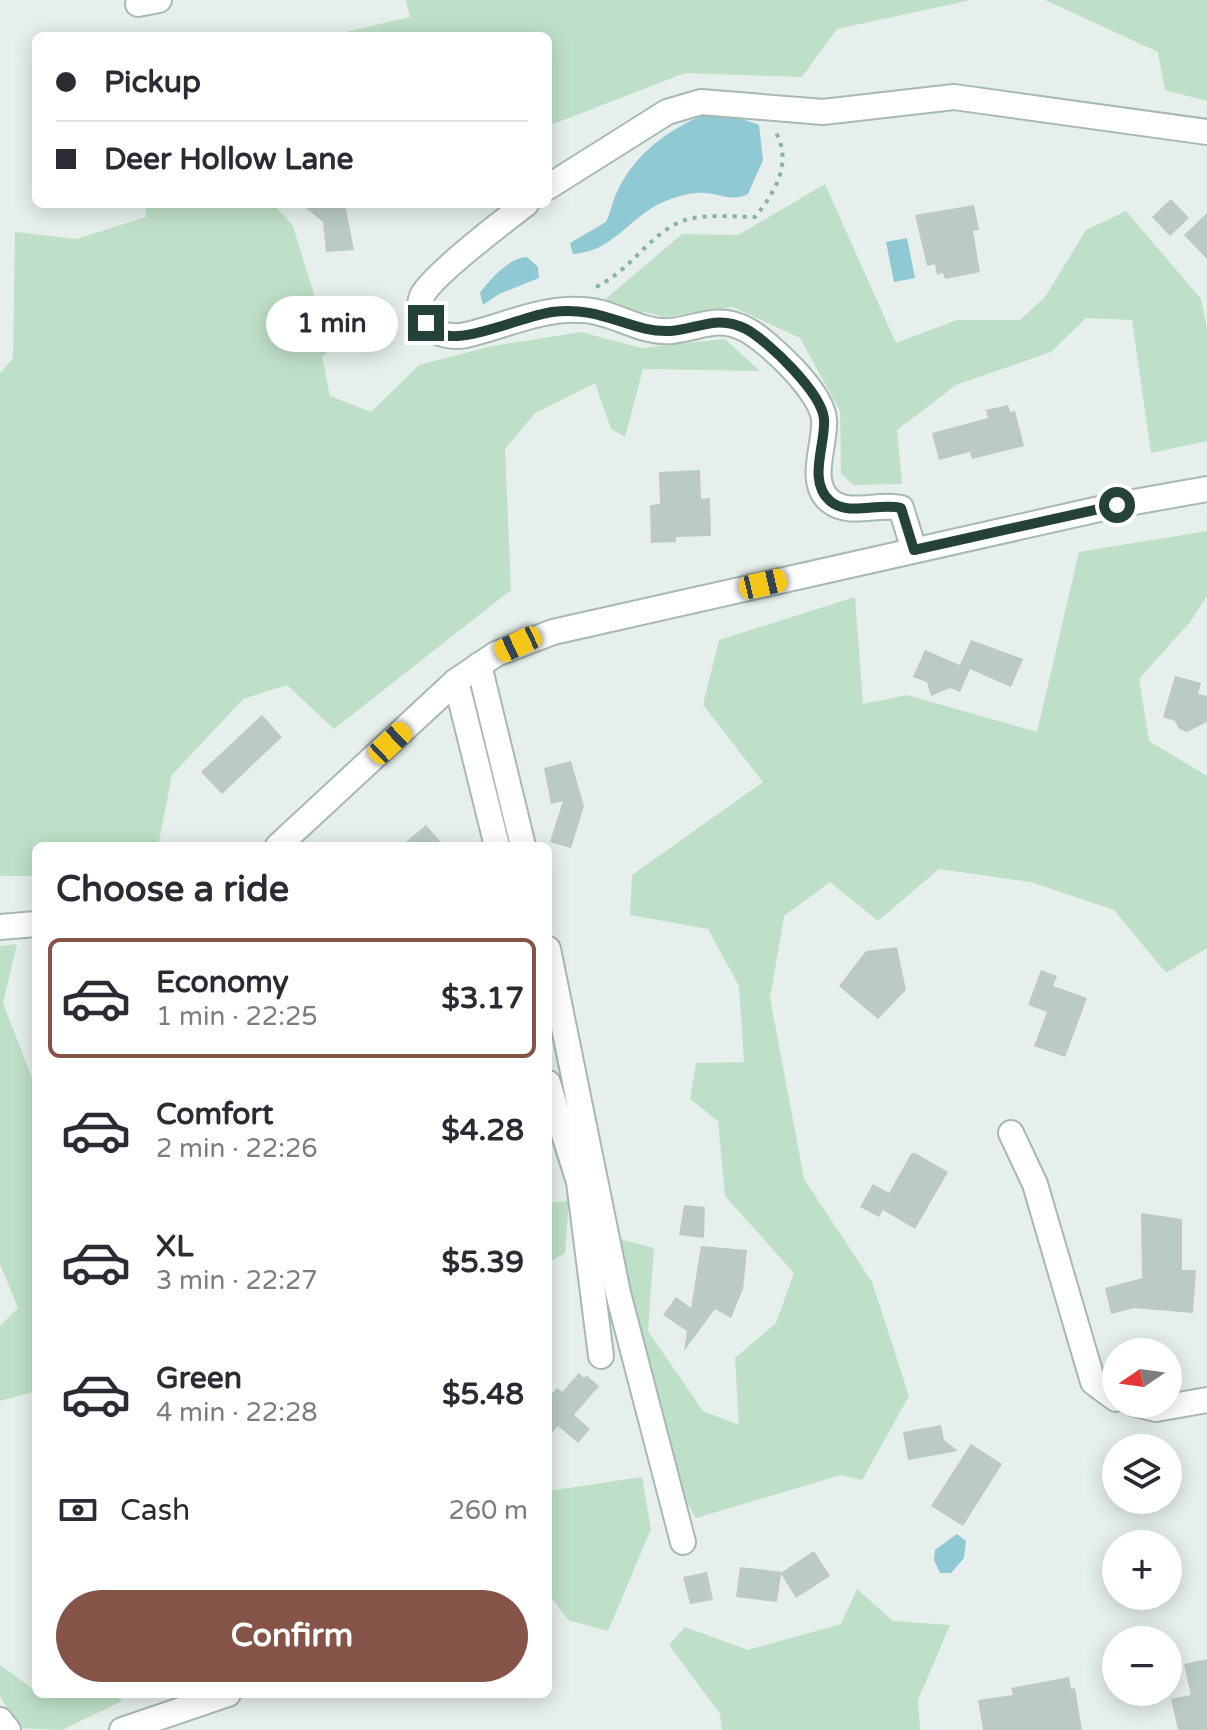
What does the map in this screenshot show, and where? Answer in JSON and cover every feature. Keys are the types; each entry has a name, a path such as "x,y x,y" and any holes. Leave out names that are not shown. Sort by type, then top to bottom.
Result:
{"street":[{"path":"552,185 685,105 701,102 823,112 954,97 1207,132"},
{"path":"521,208 486,235 422,296 420,311 426,323 440,334 463,336 519,319 584,310 653,329 671,331 724,321 745,329 804,382 822,410 820,484 826,495 836,504 855,509 890,505 901,508 914,550"},
{"path":"282,842 456,681 507,649 553,632 914,550 1207,489"},
{"path":"479,665 522,842"},
{"path":"456,681 496,842"},
{"path":"0,927 32,924"},
{"path":"552,969 618,1293 683,1542"},
{"path":"552,1096 579,1182 601,1356"},
{"path":"1011,1133 1035,1184 1093,1382 1102,1389"},
{"path":"1182,1402 1207,1400"},
{"path":"122,1730 216,1698"},
{"path":"0,1720 8,1730"}],"path":[{"path":"589,291 618,276 674,225 711,217 755,217 770,198 783,168 781,142 761,108"}],"green space":[{"path":"406,0 971,0 837,29 802,77 685,73 552,124 552,32 346,32 410,17"},
{"path":"1045,0 1207,0 1207,101 1165,90 1158,52"},
{"path":"825,184 896,343 957,320 1020,320 1045,297 1086,230 1126,211 1201,299 1207,328 1207,441 1151,453 1132,320 1086,318 1051,352 956,385 897,430 902,484 854,485 841,474 840,411 800,338 733,307 665,317 602,302 682,234 738,235"},
{"path":"146,208 277,208 293,226 316,301 351,331 322,357 330,396 371,412 419,365 492,346 581,332 641,348 725,339 760,371 643,369 625,437 611,429 595,383 535,413 505,449 511,590 334,729 287,685 243,699 172,775 159,842 32,842 32,876 0,876 0,373 13,358 15,232 76,239 146,217"},
{"path":"1207,531 1207,596 1190,622 1139,679 1149,741 1207,776 1207,948 1166,973 1114,910 1031,882 939,869 878,921 830,882 784,916 770,998 804,1179 872,1282 909,1396 862,1480 841,1475 696,1518 674,1481 616,1238 654,1248 648,1331 703,1411 739,1425 735,1358 776,1323 794,1273 725,1196 718,1121 690,1099 696,1063 744,1062 739,986 708,929 630,915 632,875 763,782 703,705 719,640 855,597 863,704 907,695 1037,732 1079,552"},
{"path":"17,944 3,1003 32,1078 32,1392 0,1401 0,1326 18,1308 0,1264 0,946"},
{"path":"569,1201 565,1253 552,1261 552,1203"},
{"path":"642,1477 651,1529 608,1631 568,1620 552,1598 552,1490"},
{"path":"857,1589 893,1621 950,1625 918,1700 920,1730 722,1730 720,1714 669,1645 685,1627 748,1650 841,1624"},
{"path":"0,1665 32,1688 32,1698 119,1698 122,1701 62,1730 19,1728 0,1696"}],"water":[{"path":"704,115 734,116 759,125 763,160 748,194 732,197 700,193 673,198 651,208 610,241 587,252 573,254 570,243 606,222 624,179 642,156 677,128"},
{"path":"907,238 915,278 894,282 886,242"},
{"path":"527,257 538,267 539,278 499,294 483,305 480,293 500,270"},
{"path":"957,1534 966,1541 964,1558 951,1573 940,1573 934,1560 935,1550"}],"building":[{"path":"1171,199 1189,218 1170,236 1152,217"},
{"path":"974,205 979,230 973,231 980,272 945,279 943,273 937,275 935,264 927,266 915,215"},
{"path":"306,208 346,208 354,250 326,252 323,222"},
{"path":"1207,213 1207,259 1184,235"},
{"path":"1008,405 1010,412 1015,411 1024,446 972,459 970,452 939,460 932,433 988,418 986,410"},
{"path":"700,470 701,499 710,498 711,536 676,537 676,542 651,543 650,505 660,504 659,472"},
{"path":"971,640 1023,659 1011,687 970,669 960,692 950,688 931,696 927,682 913,677 925,650 960,665"},
{"path":"1175,676 1201,683 1198,694 1207,696 1207,722 1187,732 1179,729 1175,721 1163,717"},
{"path":"262,715 282,737 222,794 201,772"},
{"path":"571,761 584,806 571,848 550,842 563,801 551,804 544,768"},
{"path":"426,825 441,842 406,842"},
{"path":"897,947 906,990 878,1019 839,986 866,951"},
{"path":"1041,970 1057,976 1053,986 1087,998 1065,1057 1034,1046 1047,1012 1028,1005"},
{"path":"915,1153 948,1172 915,1229 883,1210 879,1217 860,1207 873,1184 889,1193 911,1154"},
{"path":"684,1205 705,1207 704,1238 679,1235"},
{"path":"1141,1213 1182,1219 1182,1270 1196,1270 1193,1313 1134,1308 1111,1314 1105,1288 1142,1278"},
{"path":"701,1246 747,1250 743,1289 731,1318 715,1309 684,1351 687,1331 663,1315 676,1297 691,1308"},
{"path":"579,1373 599,1386 574,1415 590,1429 578,1443 558,1426 552,1433 552,1394 557,1388 562,1392"},
{"path":"941,1425 944,1440 958,1451 908,1460 903,1432"},
{"path":"971,1444 1002,1464 963,1526 931,1506"},
{"path":"814,1551 830,1576 796,1598 781,1574 777,1602 736,1597 740,1567 782,1572"},
{"path":"707,1572 713,1600 690,1604 683,1577"},
{"path":"1207,1659 1207,1730 1178,1730 1173,1706 1182,1706 1182,1697 1191,1695 1184,1664"},
{"path":"1069,1677 1071,1689 1075,1688 1082,1730 983,1730 978,1700 1013,1695 1011,1688"}],"route":[{"path":"426,323 440,334 463,336 551,312 584,310 653,329 671,331 724,321 745,329 759,338 804,382 822,410 820,484 830,501 855,509 890,505 901,508 914,550 1117,505"}]}
